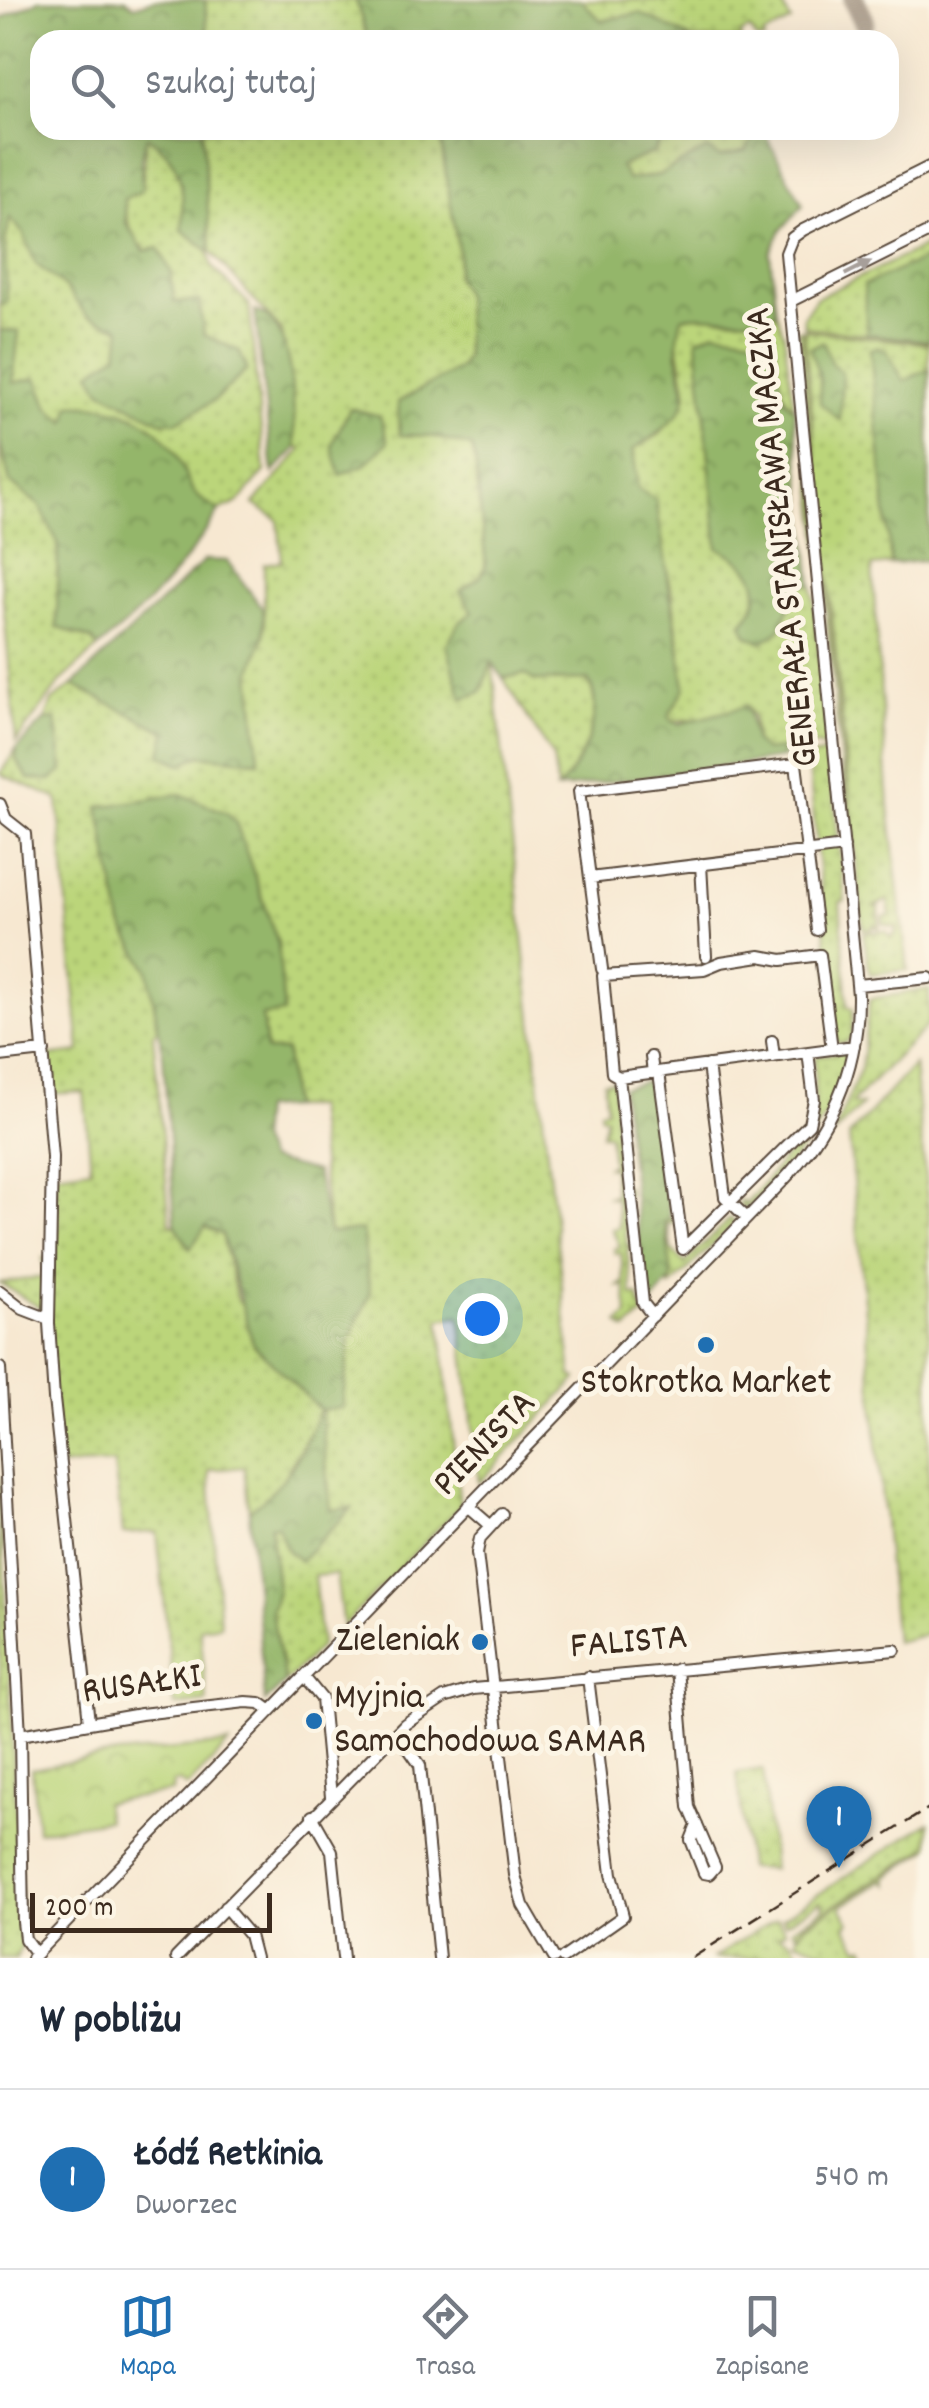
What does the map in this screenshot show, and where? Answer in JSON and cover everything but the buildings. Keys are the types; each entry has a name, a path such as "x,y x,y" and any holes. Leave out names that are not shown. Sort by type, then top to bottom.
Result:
{"street":[{"name":"GENERAŁA STANISŁAWA MACZKA","path":"858,985 786,253 796,234 929,167"},
{"path":"791,301 929,232"},
{"path":"602,969 579,791 796,764 817,930"},
{"path":"0,804 6,819 24,834 53,1163 49,1319 90,1722"},
{"path":"590,878 844,847"},
{"path":"701,864 706,956"},
{"path":"832,1049 820,955 782,960 760,956 672,973 654,970 603,976 601,981 613,1076 619,1077 774,1057 854,1046"},
{"path":"858,985 929,978"},
{"name":"PIENISTA","path":"34,1956 796,1167 821,1132 841,1093 854,1046 858,985"},
{"path":"772,1042 774,1057"},
{"path":"0,1056 44,1052"},
{"path":"651,1057 678,1245 732,1204 809,1124 814,1100 808,1052"},
{"path":"708,1065 719,1094 725,1194 747,1218"},
{"path":"619,1077 643,1303 652,1316"},
{"path":"0,1292 24,1309 49,1319"},
{"path":"0,1368 20,1735 23,1934 34,1956"},
{"path":"468,1506 490,1525"},
{"path":"502,1514 480,1538 477,1553 517,1886 554,1958"},
{"name":"FALISTA","path":"176,1958 397,1732 444,1698 495,1687 896,1650"},
{"path":"676,1668 689,1807 714,1871"},
{"path":"304,1677 322,1699 331,1797"},
{"path":"563,1958 622,1921 609,1856 588,1678"},
{"name":"RUSAŁKI","path":"20,1735 90,1722 254,1702 271,1711"},
{"path":"397,1732 420,1766 439,1958"},
{"path":"312,1816 332,1851 343,1958"},
{"path":"225,1907 249,1936 255,1958"}],"green space":[{"path":"40,0 125,0 134,6 154,0 205,0 207,30 30,30 30,140 146,140 141,158 142,191 124,199 126,223 144,251 159,248 171,272 174,302 199,301 204,335 239,351 247,369 215,400 176,422 160,421 101,390 91,372 118,354 121,328 87,316 64,286 36,264 23,233 10,218 5,243 7,302 0,305 0,19"},
{"path":"205,0 356,0 365,30 207,30"},
{"path":"356,0 581,0 601,21 640,13 673,30 365,30"},
{"path":"581,0 779,0 791,21 774,30 673,30 640,13 601,21"},
{"path":"146,140 152,140 168,155 179,177 182,230 208,250 212,267 249,304 265,471 239,502 219,511 192,495 176,454 67,422 49,408 37,379 12,383 19,332 0,330 0,305 7,302 5,243 10,217 23,233 36,264 64,286 87,316 121,328 119,354 101,390 160,421 215,400 247,370 238,351 204,335 199,301 174,302 171,272 144,249 132,232 124,198 142,190"},
{"path":"151,140 203,140 211,252 182,230 179,178 169,155"},
{"path":"203,140 441,140 459,255 456,278 464,293 466,356 460,368 399,402 401,435 431,436 472,447 475,459 486,565 480,577 461,591 473,612 458,624 492,661 572,1376 577,1379 479,1483 460,1316 440,1319 460,1506 343,1626 336,1574 314,1576 321,1645 285,1683 271,1611 277,1590 270,1526 277,1525 288,1551 323,1535 351,1509 331,1511 321,1412 276,1492 249,1511 244,1467 209,1470 220,1625 200,1628 207,1702 175,1706 157,1532 123,1534 114,1463 59,1466 46,1307 42,1309 0,1283 44,1277 43,1258 52,1258 59,1227 55,1173 91,1168 84,1092 49,1094 47,1056 80,1052 58,799 0,774 17,748 16,760 63,771 56,720 45,720 52,701 73,685 167,732 161,755 181,764 200,755 259,761 251,673 264,635 264,564 282,561 278,520 254,504 302,449 296,448 281,330 211,252","holes":["148,970 284,1012 262,1016 266,1051 286,1051 291,1107 315,1107 329,1234 362,1231 370,1294 350,1338 342,1408 237,1300 222,1234 205,1226 190,1248 175,1224 170,1225 153,1034 159,1029"]},
{"path":"441,140 662,140 654,152 620,166 628,180 659,175 707,149 719,157 747,150 752,140 768,140 803,205 781,230 770,253 776,312 752,318 682,317 678,342 684,402 677,415 633,450 638,489 656,500 685,688 669,715 671,721 679,724 747,706 755,743 765,751 782,749 784,758 557,789 575,767 589,738 595,707 588,680 535,681 524,674 503,678 492,662 481,692 462,699 447,645 458,624 473,612 460,591 480,577 486,565 475,459 472,447 431,436 400,435 398,402 460,368 466,356 464,293 456,278 459,255"},
{"path":"662,140 752,140 747,150 719,157 698,154 659,175 628,180 619,166 654,152"},
{"path":"929,244 929,342 804,327 803,317 816,298"},
{"path":"929,257 929,341 867,334 864,285"},
{"path":"255,311 269,318 279,332 290,370 296,448 273,473"},
{"path":"776,312 784,334 794,409 779,380 776,347 698,339 711,478 726,552 746,566 756,583 755,603 742,623 780,630 799,584 812,585 828,742 823,747 790,740 788,749 765,751 755,743 753,717 747,706 710,718 671,721 669,715 685,688 672,593 663,550 638,489 633,450 660,434 687,396 677,337 681,317 752,318"},
{"path":"0,330 19,331 13,383 37,378 49,408 66,422 71,405 87,405 117,410 146,423 169,444 195,494 219,511 165,585 98,648 93,640 57,627 58,543 40,506 10,482 0,442"},
{"path":"798,330 802,330 852,843 849,843"},
{"path":"804,330 929,344 929,560 872,566 889,806 908,970 870,974 863,933 886,931 891,938 898,928 883,924 883,917 890,916 888,900 873,907 879,906 879,929 874,924 872,929 863,929"},
{"path":"715,331 773,340 783,397 794,409 812,585 799,584 780,630 762,642 747,635 742,623 756,600 754,579 740,562 718,548 697,339"},
{"path":"823,342 831,363 842,373 840,420 820,403 820,379 810,348"},
{"path":"870,349 886,350 904,381 929,369 929,560 891,564"},
{"path":"350,408 380,416 388,442 366,464 340,475 332,445"},
{"path":"0,442 10,482 40,506 58,543 57,627 93,641 98,648 62,680 16,742 0,564"},
{"path":"205,560 227,561 263,609 264,635 251,673 259,761 200,755 182,764 161,755 166,732 73,685"},
{"path":"524,674 535,681 587,680 592,692 593,722 588,737 575,766 557,789 553,758 503,678"},
{"path":"56,719 63,771 51,780 29,779 16,760 17,748 45,720"},
{"path":"829,752 845,901 840,902 848,1007 853,1008 851,1038 844,1043 836,1042 808,757"},
{"path":"180,794 227,813 236,823 278,943 284,1013 262,1016 266,1051 286,1051 291,1107 262,1109 259,1140 268,1160 316,1172 329,1233 362,1230 370,1294 350,1338 342,1408 321,1410 330,1510 352,1508 300,1561 288,1551 277,1525 270,1526 277,1590 271,1611 285,1683 265,1702 249,1511 292,1466 320,1410 253,1344 222,1234 205,1227 190,1249 175,1224 163,1055 148,970 122,925 99,807"},
{"path":"929,989 929,1024 852,1103 862,1105 833,1135 861,1068 870,999"},
{"path":"844,1051 845,1069 839,1090 812,1136 760,1197 747,1209 740,1207 740,1200 746,1204 814,1123 815,1057"},
{"path":"914,1065 929,1217 929,1634 895,1642 849,1136"},
{"path":"614,1081 615,1136 622,1139 616,1140 621,1187 627,1187 627,1196 622,1197 627,1245 633,1247 627,1249 632,1295 638,1295 643,1315 626,1330 619,1323 628,1315 625,1286 618,1286 624,1282 621,1253 615,1253 614,1248 620,1247 612,1229 619,1227 616,1199 609,1197 615,1195 612,1167 606,1167 612,1164 609,1134 602,1134 606,1117 601,1116 600,1110 607,1109 604,1082"},
{"path":"647,1081 653,1091 670,1217 665,1222 672,1278 651,1305 646,1302 622,1088"},
{"path":"670,1217 676,1223 668,1224 671,1249 685,1263 730,1218 735,1223 669,1288 672,1278 665,1221"},
{"path":"0,1476 22,1944 16,1958 0,1958"},
{"path":"229,1744 187,1787 173,1783 172,1792 104,1803 107,1820 37,1831 32,1769 108,1755"},
{"path":"763,1769 773,1869 748,1868 737,1773"},
{"path":"929,1822 929,1846 803,1925 796,1934 792,1929 824,1908 820,1902 785,1923 782,1918"},
{"path":"929,1848 887,1878 888,1884 884,1880 841,1907 849,1922 845,1926 859,1948 864,1946 869,1958 842,1958 795,1940 805,1926"},
{"path":"777,1918 785,1931 778,1936 791,1941 802,1958 713,1958"}],"taxiway":[{"path":"854,0 864,21"}],"railway":[{"path":"692,1958 929,1808"}],"place":[{"name":"Stokrotka Market","path":"706,1345"},
{"name":"Zieleniak","path":"480,1642"},
{"name":"Myjnia Samochodowa SAMAR","path":"314,1721"},
{"name":"Łódź Retkinia","path":"839,1868"}]}
